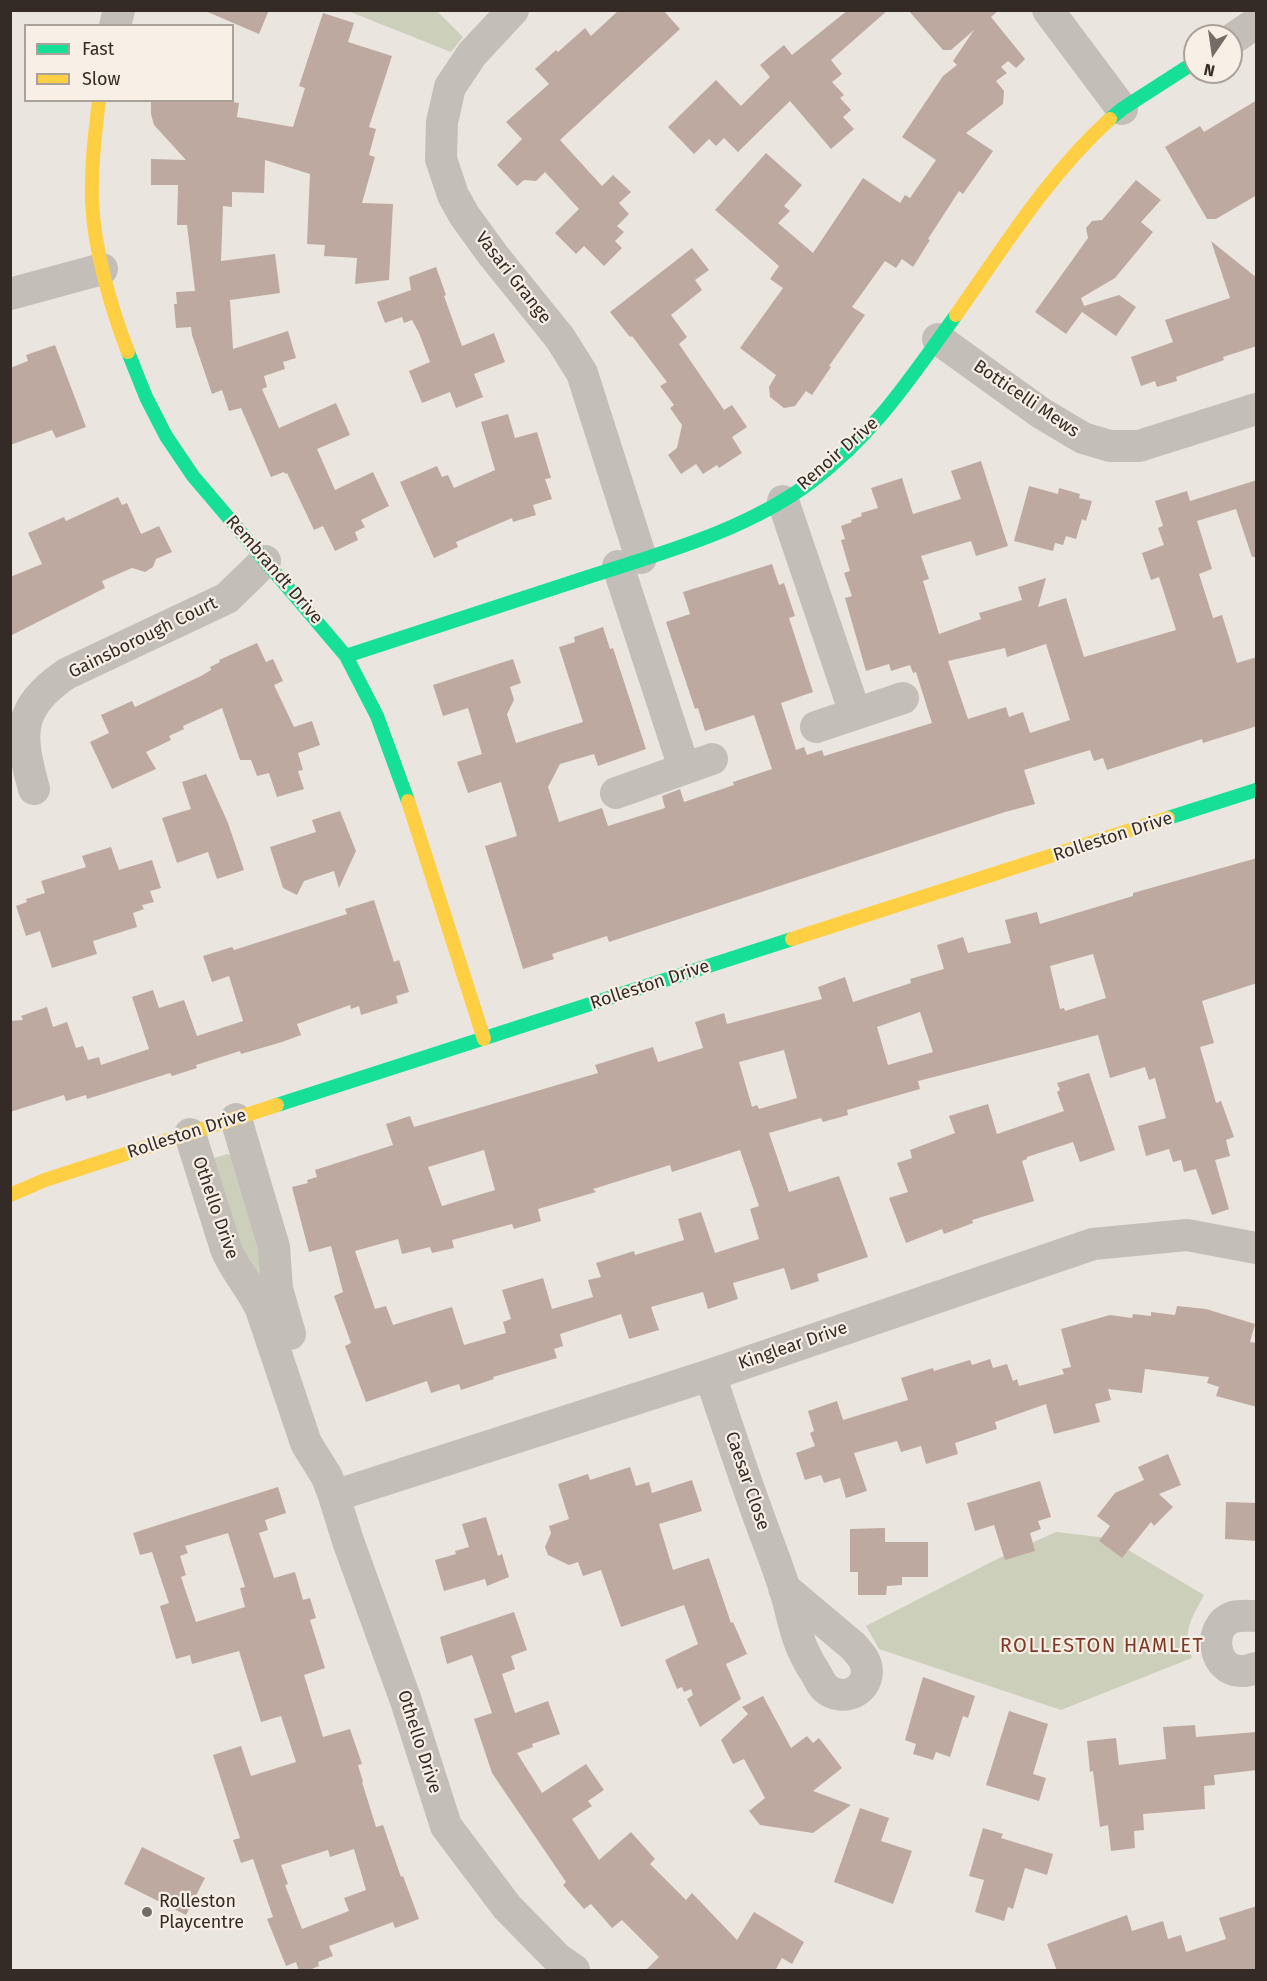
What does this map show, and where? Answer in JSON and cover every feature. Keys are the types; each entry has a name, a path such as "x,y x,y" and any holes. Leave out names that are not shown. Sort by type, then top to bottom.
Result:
{"street":[{"name":"Vasari Grange","path":"513,10 472,54 450,87 442,122 441,159 453,195 464,215 560,338 582,373 630,562 698,764 616,793"},
{"path":"1048,10 1122,109"},
{"path":"1243,33 1257,24"},
{"name":"Renoir Drive","path":"346,656 713,536 772,508 812,481 858,441 893,403 1046,188 1083,144 1122,109 1183,70"},
{"name":"Rembrandt Drive","path":"99,102 92,160 92,203 102,269 125,344 146,397 166,436 193,476 264,561 318,620 346,656 377,716 400,777 484,1039"},
{"path":"10,294 102,269"},
{"name":"Botticelli Mews","path":"938,339 1041,412 1083,438 1110,446 1139,446 1257,409"},
{"path":"783,501 855,713"},
{"name":"Gainsborough Court","path":"34,789 26,758 25,726 33,704 50,686 66,674 227,598 264,561"},
{"path":"816,727 903,698"},
{"name":"Rolleston Drive","path":"10,1188 44,1180 190,1134 1257,790"},
{"name":"Othello Drive","path":"236,1119 274,1247 280,1299 322,1438 331,1486 348,1541 406,1701 446,1826 507,1907 558,1959 574,1971"},
{"name":"Othello Drive","path":"190,1134 226,1249 233,1264 251,1288 261,1309 306,1443 331,1486"},
{"name":"Rolleston Drive","path":"10,1195 44,1180"},
{"name":"Kinglear Drive","path":"331,1486 710,1374 1093,1244 1187,1235 1257,1248"},
{"name":"Caesar Close","path":"710,1374 784,1588"},
{"path":"1257,1616 1241,1616 1226,1621 1218,1632 1216,1644 1220,1658 1229,1668 1243,1671 1257,1668"}],"green space":[{"path":"348,11 437,11 463,37 451,52"},
{"path":"231,1155 318,1439 209,1166 214,1158"},
{"path":"1056,1532 1108,1538 1204,1595 1189,1626 1188,1640 1192,1658 1061,1710 879,1649 866,1626 1007,1554"}],"building":[{"path":"203,10 269,10 259,34"},
{"path":"619,10 663,10 680,29 560,140 602,186 613,175 631,192 619,203 629,214 617,226 624,232 615,241 622,248 604,266 584,246 576,254 555,233 579,209 545,172 536,181 524,180 517,186 497,165 522,139 506,122 549,84 535,69 585,28 591,36"},
{"path":"848,10 888,10 831,60 842,74 832,82 844,95 840,98 851,110 843,117 854,129 831,149 790,101 738,152 724,138 716,146 709,139 694,154 668,127 716,80 741,106 770,77 760,65 784,45 792,55"},
{"path":"908,10 999,10 991,17 1025,59 1016,68 1008,61 1001,67 1007,73 996,81 1004,91 1003,104 966,133 993,151 963,194 959,191 913,267 902,259 896,268 885,261 852,307 865,315 829,366 831,367 812,395 806,391 795,406 784,408 770,397 769,387 776,375 740,348 783,288 770,279 779,266 715,210 766,153 802,185 784,206 790,211 778,223 813,253 863,178 900,203 905,195 910,198 936,160 902,137 943,76 957,65 953,61 974,30 951,50 943,50"},
{"path":"323,13 354,23 348,42 392,56 369,127 376,129 369,155 375,157 362,203 393,204 389,280 355,284 357,258 324,256 325,245 307,244 310,174 265,160 264,193 232,192 232,207 223,206 221,261 275,254 280,293 230,300 233,349 288,331 296,358 283,362 285,369 264,376 267,387 262,389 279,428 336,403 350,435 317,449 335,490 373,472 389,506 361,520 365,527 355,532 358,540 335,551 323,526 314,530 287,473 271,477 241,408 229,411 222,390 212,394 191,327 176,328 174,304 177,304 176,292 195,291 187,225 177,225 178,185 151,185 151,159 186,160 154,125 151,102 239,103 237,117 293,127 305,88 299,86"},
{"path":"1257,100 1257,195 1216,219 1207,219 1165,147 1200,126 1204,132"},
{"path":"1136,180 1161,200 1141,222 1153,232 1115,278 1081,298 1084,306 1119,295 1136,307 1116,336 1082,312 1066,334 1035,312 1088,238 1086,228 1092,221 1102,220"},
{"path":"1211,241 1257,278 1257,346 1223,357 1224,360 1176,377 1177,381 1157,387 1155,381 1141,386 1131,357 1173,342 1165,320 1230,298"},
{"path":"692,248 709,270 695,280 702,290 671,315 687,337 679,344 724,410 732,405 747,427 732,437 742,453 719,468 717,465 703,474 696,464 681,474 668,455 677,448 682,425 670,408 674,405 660,386 667,382 632,336 630,337 610,312"},
{"path":"436,267 462,346 494,333 505,362 474,374 483,397 456,408 450,392 422,403 409,371 430,362 419,333 412,320 404,323 402,317 385,323 377,302 411,290 409,277"},
{"path":"55,345 86,427 56,438 52,430 10,445 10,368 28,361 26,355"},
{"path":"508,414 515,438 537,432 551,478 545,479 552,499 533,505 536,515 513,522 512,518 456,542 458,547 434,558 400,482 437,466 442,477 448,475 454,488 495,470 481,422"},
{"path":"981,461 1008,546 976,556 971,541 921,556 929,579 923,581 939,634 981,619 979,613 1022,600 1018,587 1046,578 1038,607 1066,598 1084,657 1176,630 1159,577 1151,580 1142,553 1164,545 1158,528 1163,526 1155,501 1187,491 1190,501 1257,480 1257,557 1252,557 1236,509 1197,521 1212,569 1199,574 1213,618 1222,615 1237,663 1257,657 1257,726 1203,743 1202,739 1107,770 1103,758 1094,761 1090,750 1024,770 1035,804 609,942 607,936 552,954 554,959 523,969 485,846 517,836 501,782 468,793 457,762 482,754 468,708 443,716 433,685 513,659 521,683 510,687 514,700 507,714 516,743 583,722 559,647 575,642 574,637 603,627 610,649 613,648 646,749 598,766 594,754 560,764 548,787 559,822 602,808 608,826 665,808 662,796 680,789 684,802 734,785 733,782 772,769 754,715 705,731 698,708 695,709 666,622 690,614 683,592 772,564 779,585 784,583 795,616 789,618 813,692 781,703 796,750 804,747 807,755 822,750 824,756 932,723 916,672 913,673 910,665 891,671 889,664 866,671 845,598 852,596 844,573 850,571 841,540 845,539 841,526 862,516 861,513 878,508 871,488 902,478 913,514 961,499 951,471","holes":["1046,644 1070,720 1030,733 1023,712 1009,717 1006,707 968,719 948,661 1005,648 1007,657"]},
{"path":"1029,486 1058,494 1059,488 1080,494 1079,498 1092,501 1086,521 1082,519 1076,539 1066,536 1063,545 1055,543 1053,551 1014,541"},
{"path":"118,497 122,505 127,503 141,534 159,526 172,552 156,559 153,567 145,572 132,568 102,581 105,588 10,636 10,577 42,564 28,533 64,517 66,521"},
{"path":"257,643 266,662 273,659 283,681 274,685 294,727 312,721 320,745 298,753 303,770 298,771 304,789 277,797 269,773 257,776 251,760 240,760 222,708 183,726 184,729 169,736 171,740 146,752 156,769 112,789 90,742 109,733 101,715 132,701 135,707 201,676 211,670 210,667 220,662 219,660"},
{"path":"206,774 228,823 244,870 217,879 208,852 177,863 162,818 191,809 182,782"},
{"path":"340,811 356,851 339,888 334,871 304,881 297,895 283,888 270,847 316,832 312,820"},
{"path":"111,847 119,870 152,860 161,888 150,891 154,902 142,905 144,909 133,913 137,927 93,941 97,954 52,968 40,931 26,936 16,906 27,902 26,899 45,893 41,881 86,867 82,856"},
{"path":"1257,858 1257,983 1202,1001 1214,1043 1200,1047 1216,1103 1221,1101 1234,1137 1226,1140 1230,1156 1215,1160 1229,1209 1212,1215 1196,1169 1184,1172 1181,1160 1173,1162 1169,1149 1146,1156 1138,1126 1166,1118 1155,1078 1149,1080 1145,1067 1110,1078 1098,1035 918,1081 920,1089 847,1110 848,1115 823,1122 821,1118 769,1133 789,1192 839,1176 868,1257 817,1274 819,1281 791,1290 784,1268 733,1283 738,1299 708,1309 703,1292 651,1307 659,1330 629,1339 621,1314 560,1334 563,1346 554,1349 557,1358 493,1377 494,1379 461,1390 459,1384 431,1393 427,1381 366,1402 345,1346 351,1343 334,1296 343,1292 331,1246 309,1252 292,1187 308,1183 307,1180 317,1177 315,1170 393,1145 386,1124 410,1116 414,1127 598,1073 595,1065 653,1047 658,1062 703,1048 695,1022 724,1013 727,1024 822,999 818,987 845,977 853,1002 911,983 910,979 944,969 937,945 963,937 968,953 1011,943 1005,920 1037,912 1040,924 1133,896 1133,893","holes":["1093,954 1106,998 1065,1011 1064,1008 1060,1009 1050,966","920,1012 933,1052 888,1065 877,1027","784,1050 797,1098 759,1109 757,1105 752,1107 739,1062","484,1150 495,1190 442,1206 428,1167","740,1150 759,1206 750,1209 759,1239 715,1253 701,1212 678,1219 684,1240 635,1255 634,1251 596,1263 601,1277 588,1280 593,1297 552,1309 543,1278 502,1290 511,1319 503,1322 506,1333 464,1345 452,1307 393,1325 386,1306 375,1309 355,1251 398,1239 402,1254 430,1247 432,1253 454,1248 452,1240 512,1224 514,1229 541,1221 538,1209 596,1192 593,1189 670,1165 672,1172"]},
{"path":"374,900 394,962 399,960 409,992 396,996 398,1003 361,1015 359,1006 351,1009 350,1005 297,1024 301,1035 282,1042 241,1054 240,1051 196,1065 197,1068 172,1076 170,1073 87,1099 86,1095 66,1101 64,1095 10,1112 10,1021 23,1020 21,1016 47,1007 53,1027 67,1022 76,1048 83,1046 88,1060 99,1057 101,1065 149,1049 132,997 153,990 159,1008 184,1000 197,1036 243,1021 229,976 212,982 203,956 232,947 234,950 347,914 345,909"},
{"path":"1089,1073 1115,1150 1080,1162 1073,1142 1027,1157 1022,1161 1034,1201 972,1220 973,1223 944,1234 942,1229 906,1243 889,1198 908,1192 897,1163 912,1158 910,1150 955,1133 949,1116 988,1104 997,1134 1064,1111 1057,1092 1060,1090 1057,1083"},
{"path":"1177,1306 1206,1309 1255,1324 1250,1342 1257,1343 1257,1407 1216,1396 1219,1387 1207,1383 1209,1377 1145,1369 1142,1393 1108,1389 1111,1400 1095,1404 1100,1422 1054,1434 1046,1404 995,1422 997,1429 955,1443 958,1454 926,1464 921,1446 901,1452 897,1441 854,1453 867,1491 846,1498 840,1478 824,1483 821,1475 805,1480 796,1453 815,1446 810,1433 814,1431 808,1411 837,1401 843,1420 908,1400 901,1378 970,1360 972,1365 990,1359 993,1368 1007,1364 1013,1381 1017,1379 1019,1386 1064,1374 1062,1369 1071,1367 1061,1329 1110,1315 1132,1318 1133,1314 1151,1316 1151,1312 1175,1315"},
{"path":"1168,1454 1181,1485 1159,1494 1173,1507 1154,1526 1151,1522 1122,1558 1099,1541 1110,1526 1097,1516 1115,1493 1144,1480 1138,1467"},
{"path":"630,1467 636,1486 649,1482 652,1493 692,1480 702,1511 659,1524 673,1570 709,1558 731,1623 733,1622 747,1654 726,1664 741,1699 700,1727 687,1699 693,1695 691,1689 684,1692 682,1687 677,1689 665,1660 698,1644 684,1605 621,1627 601,1570 583,1576 578,1562 569,1565 548,1555 545,1547 551,1533 549,1526 569,1519 558,1484 588,1474 590,1480"},
{"path":"1040,1481 1051,1517 1038,1521 1041,1529 1030,1533 1035,1551 1005,1560 994,1525 975,1531 967,1503"},
{"path":"278,1487 286,1513 265,1520 268,1530 259,1533 274,1578 295,1572 303,1600 310,1598 316,1618 310,1620 325,1668 304,1675 323,1737 350,1729 362,1764 358,1765 376,1827 383,1825 419,1919 395,1928 393,1922 329,1946 333,1956 318,1962 319,1966 307,1971 299,1971 296,1962 286,1966 267,1919 273,1917 253,1859 241,1863 233,1840 240,1838 213,1755 241,1746 251,1776 296,1762 281,1716 261,1722 239,1651 192,1664 190,1655 176,1659 160,1606 169,1603 152,1552 140,1555 133,1533","holes":["228,1533 245,1587 240,1588 245,1607 196,1622 181,1577 186,1575 180,1556 188,1553 185,1546","354,1849 366,1890 344,1898 349,1911 302,1929 285,1885 288,1884 281,1865 328,1850 330,1857"]},
{"path":"1226,1502 1257,1503 1257,1541 1225,1539"},
{"path":"486,1517 498,1556 502,1554 509,1577 487,1586 485,1579 444,1591 435,1560 456,1554 455,1551 469,1547 462,1524"},
{"path":"885,1528 885,1542 928,1542 928,1577 902,1577 902,1585 887,1586 886,1595 858,1595 858,1572 850,1572 850,1529"},
{"path":"514,1612 527,1650 511,1656 515,1669 502,1674 515,1713 548,1701 560,1734 532,1744 533,1747 517,1753 542,1793 586,1764 604,1790 588,1801 592,1806 572,1819 599,1860 631,1832 655,1859 650,1864 686,1900 692,1893 737,1940 754,1912 804,1942 792,1964 782,1958 775,1971 645,1971 659,1957 622,1920 612,1928 591,1904 584,1909 563,1885 566,1882 492,1773 474,1719 492,1713 472,1655 447,1664 440,1637"},
{"path":"923,1677 975,1696 968,1718 963,1716 950,1757 936,1752 933,1760 913,1754 916,1744 905,1740"},
{"path":"763,1696 791,1748 807,1736 813,1743 819,1738 842,1768 813,1791 851,1805 813,1833 760,1825 749,1811 765,1798 744,1759 733,1764 721,1740 748,1714 742,1707"},
{"path":"1009,1711 1048,1724 1033,1774 1046,1778 1039,1801 986,1785"},
{"path":"1195,1725 1196,1737 1257,1732 1257,1770 1214,1775 1215,1785 1204,1786 1205,1809 1143,1814 1144,1830 1134,1831 1135,1848 1111,1851 1108,1825 1100,1827 1087,1741 1116,1738 1119,1765 1166,1759 1163,1727"},
{"path":"860,1808 889,1818 881,1841 912,1851 893,1904 834,1882"},
{"path":"983,1828 1003,1834 1001,1838 1053,1854 1047,1875 1025,1868 1013,1909 1008,1907 1004,1921 975,1912 984,1880 969,1876"},
{"path":"142,1847 205,1878 186,1915 124,1884"},
{"path":"1257,1906 1257,1971 1057,1971 1047,1944 1127,1915 1132,1931 1163,1921 1168,1939 1181,1935 1186,1952 1226,1939 1219,1918"}],"traffic: fast":[{"path":"1110,119 1183,70"},
{"path":"346,656 706,538 786,499 833,464 873,425 956,315"},
{"path":"128,352 146,397 166,436 193,476 346,656 377,716 408,801"},
{"path":"1168,818 1256,790"},
{"path":"277,1105 792,939"}],"traffic: slow":[{"path":"99,102 92,176 93,219 104,278 128,352"},
{"path":"956,315 1047,188 1110,119"},
{"path":"408,801 484,1039"},
{"path":"792,939 1168,818"},
{"path":"10,1195 45,1180 277,1105"}],"place":[{"name":"Rolleston Playcentre","path":"147,1912"}],"district":[{"name":"ROLLESTON HAMLET","path":"1102,1646"}]}
